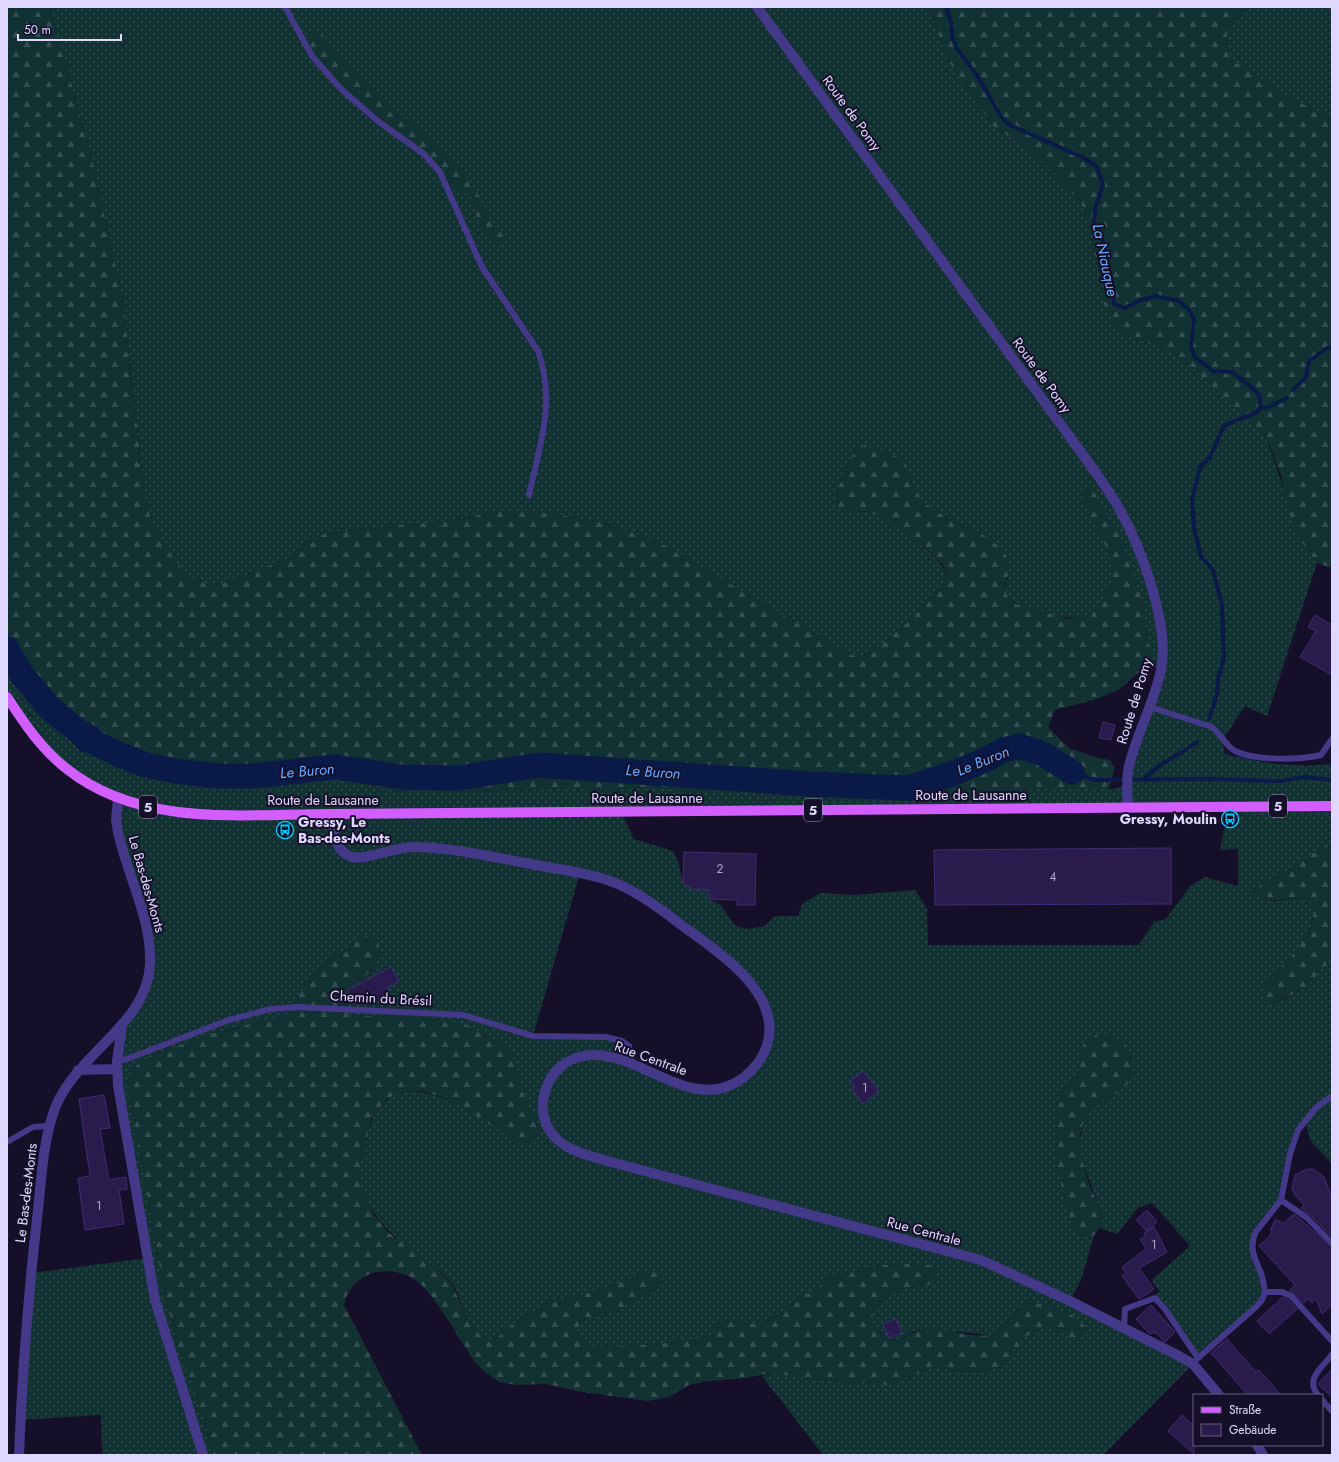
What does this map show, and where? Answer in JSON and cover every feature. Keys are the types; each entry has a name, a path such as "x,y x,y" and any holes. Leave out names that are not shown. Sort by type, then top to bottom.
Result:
{"main road":[{"name":"Route de Lausanne","path":"7,697 34,735 66,768 97,789 118,799 149,807 189,812 332,814 1332,806"}],"street":[{"name":"Route de Pomy","path":"757,7 1089,464 1121,511 1146,570 1159,621 1163,646 1161,670 1150,707 1129,766 1127,792 1128,808"},
{"name":"Le Bas-des-Monts","path":"19,1455 28,1305 49,1126 58,1099 78,1070 122,1025 137,1006 149,977 150,963 146,926 118,832 116,820 118,799"},
{"name":"Rue Centrale","path":"332,814 336,841 344,853 352,856 360,857 409,847 441,849 580,873 618,884 660,909 711,947 747,979 763,1000 769,1024 766,1047 754,1069 745,1077 733,1084 713,1089 698,1088 672,1080 632,1064 604,1056 592,1055 574,1058 558,1067 545,1088 543,1100 547,1125 553,1136 570,1148 584,1154 981,1260 1195,1361 1218,1394"},
{"path":"122,1025 117,1065 119,1094 156,1300 203,1455"},
{"path":"78,1070 117,1065"},
{"path":"1258,1446 1263,1455"}],"lane":[{"path":"285,7 312,56 341,89 380,122 424,154 440,172 482,267 538,351 546,380 547,407 529,495"},
{"path":"1150,707 1212,727 1219,732 1224,742 1234,750 1258,756 1312,757 1321,755 1332,739"},
{"name":"Chemin du Brésil","path":"117,1065 127,1059 190,1034 249,1014 284,1007 316,1006 462,1015 533,1036 591,1035 613,1038 629,1046 632,1064"},
{"path":"1124,1328 1125,1309 1155,1298 1165,1309 1195,1361 1256,1307 1262,1300 1265,1292 1260,1273 1252,1254 1255,1233 1281,1200 1290,1154 1298,1130 1316,1108 1332,1096"},
{"name":"Le Bas-des-Monts","path":"7,1142 33,1127 49,1126"},
{"path":"1281,1200 1301,1213 1332,1243"},
{"path":"1265,1292 1282,1292 1291,1296 1332,1341"},
{"path":"1318,1394 1313,1385 1314,1377 1332,1354"},
{"path":"1323,1401 1332,1411"}],"green space":[{"path":"7,7 50,7 91,154 123,299 144,490 150,516 167,548 189,577 209,585 227,582 284,560 319,535 374,527 442,522 503,510 531,510 606,523 659,542 851,655 862,657 898,631 910,620 932,597 947,574 943,565 926,548 879,515 864,511 849,511 837,506 836,493 855,449 865,445 892,454 906,464 914,490 930,508 991,539 1006,555 1010,568 1005,584 1007,595 1016,604 1068,619 1089,617 1110,588 1112,573 1110,559 1105,545 1083,498 1083,487 1093,490 1119,537 1141,597 1151,656 1148,664 1120,689 1097,699 1055,710 1048,727 1069,748 1094,757 1110,760 1115,768 1111,781 1103,788 1042,788 958,796 898,791 867,795 689,792 654,786 600,791 570,788 417,793 396,791 361,783 335,767 253,776 220,776 181,772 146,765 93,742 99,728 72,715 65,721 48,705 33,687 7,649"},
{"path":"50,7 929,7 947,59 993,126 1032,152 1053,172 1066,189 1080,200 1086,217 1098,267 1103,302 1127,336 1171,351 1190,365 1212,387 1265,434 1303,544 1317,563 1267,716 1245,706 1222,741 1225,754 1238,757 1291,765 1332,764 1332,842 1312,854 1298,865 1259,886 1252,893 1271,901 1306,898 1313,903 1311,926 1300,948 1284,967 1267,983 1282,1001 1304,988 1332,958 1332,1164 1310,1140 1305,1122 1298,1130 1281,1200 1253,1240 1263,1282 1262,1300 1198,1358 1155,1298 1159,1291 1152,1280 1190,1246 1152,1203 1138,1208 1117,1234 1099,1228 1103,1216 1082,1161 1080,1140 1083,1124 1086,1117 1101,1102 1127,1085 1112,1038 1096,1035 1086,1040 1078,1076 1062,1093 1057,1110 1055,1163 1072,1225 1079,1234 1087,1237 1094,1236 1081,1280 1070,1301 1193,1364 1103,1455 823,1455 762,1376 771,1373 829,1381 888,1385 933,1367 955,1371 981,1372 996,1367 1025,1337 1040,1329 1055,1329 1069,1337 1019,1308 1001,1330 992,1335 925,1329 913,1332 900,1340 888,1339 878,1331 873,1322 872,1310 884,1297 891,1293 915,1286 933,1284 920,1263 883,1265 831,1277 813,1293 791,1302 779,1314 765,1322 751,1324 731,1319 717,1324 711,1336 697,1340 632,1346 590,1347 579,1338 577,1328 585,1319 621,1308 659,1287 647,1271 617,1284 585,1294 549,1302 508,1327 495,1340 483,1337 469,1321 449,1279 438,1269 413,1252 382,1223 365,1197 358,1179 358,1172 367,1136 377,1110 393,1096 412,1092 433,1095 456,1104 478,1116 516,1142 541,1133 527,1104 512,1052 465,1025 437,1019 350,1015 346,1008 348,990 374,969 328,961 307,982 288,1017 253,1023 151,1055 130,1095 164,1293 176,1339 204,1418 213,1455 102,1455 101,1415 20,1420 31,1273 147,1258 118,1086 120,1041 137,1006 150,949 119,840 118,799 66,768 7,697 7,649 42,700 58,717 65,721 99,728 93,742 146,765 253,776 335,767 361,783 396,791 417,793 570,788 600,791 654,786 689,792 867,795 898,791 958,796 1042,788 1103,788 1111,781 1108,790 1127,785 1161,670 1148,664 1151,656 1141,597 1087,509 1102,536 1110,557 1113,568 1111,587 1089,617 1079,618 1050,615 1021,606 1011,599 1006,589 1008,578 991,539 930,508 914,490 906,464 855,449 836,493 849,511 872,513 887,520 927,550 942,566 947,574 932,597 910,620 898,631 862,657 851,655 659,542 606,523 531,510 503,510 442,522 374,527 319,535 284,560 227,582 209,585 189,577 179,566 167,548 150,516 144,490 123,299 91,154","holes":["1229,807 1220,850 1238,849 1238,886 1205,877 1190,886 1166,919 1154,922 1139,945 928,945 927,909 915,890 855,895 820,893 802,904 798,916 775,916 765,926 746,929 735,925 720,904 709,899 709,890 693,889 683,883 679,864 673,851 634,839 621,812","580,873 640,896 747,979 769,1024 754,1069 713,1089 672,1080 632,1064 629,1046 606,1037 533,1036"]},
{"path":"929,7 1250,7 1232,26 1227,35 1226,47 1232,60 1285,94 1332,120 1332,568 1317,563 1303,544 1292,523 1281,475 1265,434 1212,387 1190,365 1171,351 1127,336 1113,324 1103,302 1098,267 1086,217 1080,200 1066,189 1053,172 1032,152 993,126 947,59"},
{"path":"1250,7 1332,7 1332,120 1285,94 1232,60 1226,47 1227,35 1232,26"},
{"path":"318,31 378,93 408,120 448,152 480,197 488,216 506,236 496,244 480,227 471,196 447,187 432,162 341,89 304,42"},
{"path":"1332,842 1332,958 1304,988 1273,1005 1265,1002 1262,997 1262,990 1296,951 1310,929 1313,917 1313,903 1298,899 1267,900 1259,898 1252,893 1259,886 1298,865 1312,854"},
{"path":"364,936 371,937 379,943 379,953 375,966 371,971 348,990 346,1008 350,1015 437,1019 465,1024 503,1043 512,1052 527,1104 541,1133 528,1145 516,1142 469,1111 442,1097 421,1091 402,1092 386,1099 371,1119 358,1178 374,1215 388,1232 436,1268 451,1283 473,1328 482,1337 495,1340 508,1327 549,1302 585,1294 616,1284 647,1271 656,1272 662,1278 659,1287 621,1308 585,1319 577,1328 579,1338 591,1347 632,1346 697,1340 711,1336 717,1324 731,1319 751,1324 765,1322 779,1314 791,1302 813,1292 830,1277 883,1265 920,1263 934,1266 938,1276 933,1284 915,1286 891,1293 884,1297 872,1310 876,1327 883,1336 887,1338 897,1340 925,1329 941,1330 968,1335 992,1334 1002,1328 1028,1301 1061,1310 1076,1318 1087,1330 1083,1338 1072,1338 1055,1329 1040,1329 1025,1337 1006,1360 996,1367 981,1372 955,1371 933,1367 888,1385 829,1381 770,1373 747,1378 708,1381 689,1385 669,1397 648,1401 582,1392 546,1384 516,1385 499,1382 485,1372 475,1362 438,1305 421,1285 414,1279 404,1274 386,1271 375,1272 360,1280 353,1286 344,1305 422,1455 213,1455 204,1418 176,1339 164,1293 128,1083 131,1073 138,1064 151,1055 214,1033 235,1029 260,1020 288,1017 306,982 328,961"},
{"path":"1096,1035 1109,1037 1122,1042 1130,1051 1133,1069 1130,1080 1126,1085 1089,1114 1081,1130 1081,1153 1087,1177 1103,1214 1101,1225 1094,1236 1087,1237 1079,1234 1072,1225 1055,1163 1057,1110 1062,1093 1078,1076 1081,1049 1086,1040"}],"water":[{"path":"72,715 99,728 93,742 81,753 60,726"}],"building":[{"path":"1315,615 1332,625 1332,675 1300,657 1316,631 1308,627"},
{"path":"1103,722 1115,725 1111,740 1099,738"},
{"path":"1171,848 1171,904 935,905 934,850"},
{"path":"684,852 756,854 755,905 737,905 737,900 709,899 709,890 693,889 683,883"},
{"path":"391,967 399,981 387,988 389,993 367,1004 364,999 355,1004 348,990"},
{"path":"863,1071 879,1091 863,1104 852,1089 855,1087 850,1081"},
{"path":"104,1095 110,1128 100,1129 109,1180 126,1177 127,1189 119,1190 124,1224 85,1230 78,1178 90,1176 79,1099"},
{"path":"1307,1169 1313,1169 1324,1177 1332,1198 1332,1237 1301,1208 1304,1205 1295,1195 1292,1188 1295,1175"},
{"path":"1147,1210 1157,1222 1147,1231 1136,1220"},
{"path":"1294,1214 1332,1247 1332,1305 1322,1314 1316,1299 1312,1303 1308,1299 1303,1303 1290,1290 1295,1285 1259,1246 1271,1235 1271,1229 1275,1220 1284,1223"},
{"path":"1154,1227 1167,1252 1139,1268 1154,1289 1139,1299 1122,1276 1126,1273 1122,1267 1146,1249 1140,1239 1146,1236 1144,1233"},
{"path":"1283,1297 1297,1309 1269,1334 1257,1321"},
{"path":"1151,1305 1175,1332 1165,1342 1155,1332 1150,1334 1136,1319"},
{"path":"896,1319 902,1333 889,1338 883,1324"},
{"path":"1227,1339 1256,1372 1259,1370 1280,1394 1247,1394 1211,1353"},
{"path":"1332,1369 1332,1397 1318,1384"},
{"path":"1182,1415 1193,1425 1194,1454 1168,1431"}],"waterway":[{"name":"La Niauque","path":"946,7 951,22 952,36 956,47 978,77 1000,115 1008,124 1084,158 1097,167 1103,185 1096,206 1094,221 1096,230 1103,241 1113,288 1114,304 1124,308 1155,296 1179,301 1189,310 1194,319 1191,347 1195,357 1213,371 1232,372 1254,389 1260,397 1260,408 1256,413 1224,426 1210,457 1200,467 1192,500 1194,528 1201,557 1213,570 1222,605 1224,658 1218,679 1217,694 1209,719"},
{"path":"1293,390 1306,377 1309,361 1327,348 1332,347"},
{"path":"1260,408 1269,407 1287,398"},
{"name":"Le Buron","path":"7,649 22,675 49,707 93,742 146,765 181,772 220,776 253,776 335,767 402,777 458,778 540,765 809,784 909,788 952,774 1004,750 1020,746 1043,754 1072,772"},
{"name":"La Niauque","path":"1143,780 1162,764 1197,742"},
{"name":"Le Buron","path":"1072,772 1095,780 1207,779 1280,781 1304,777 1332,780"}],"place":[{"name":"Gressy, Moulin","path":"1230,819"},
{"name":"Gressy, Le Bas-des-Monts","path":"285,830"}]}
